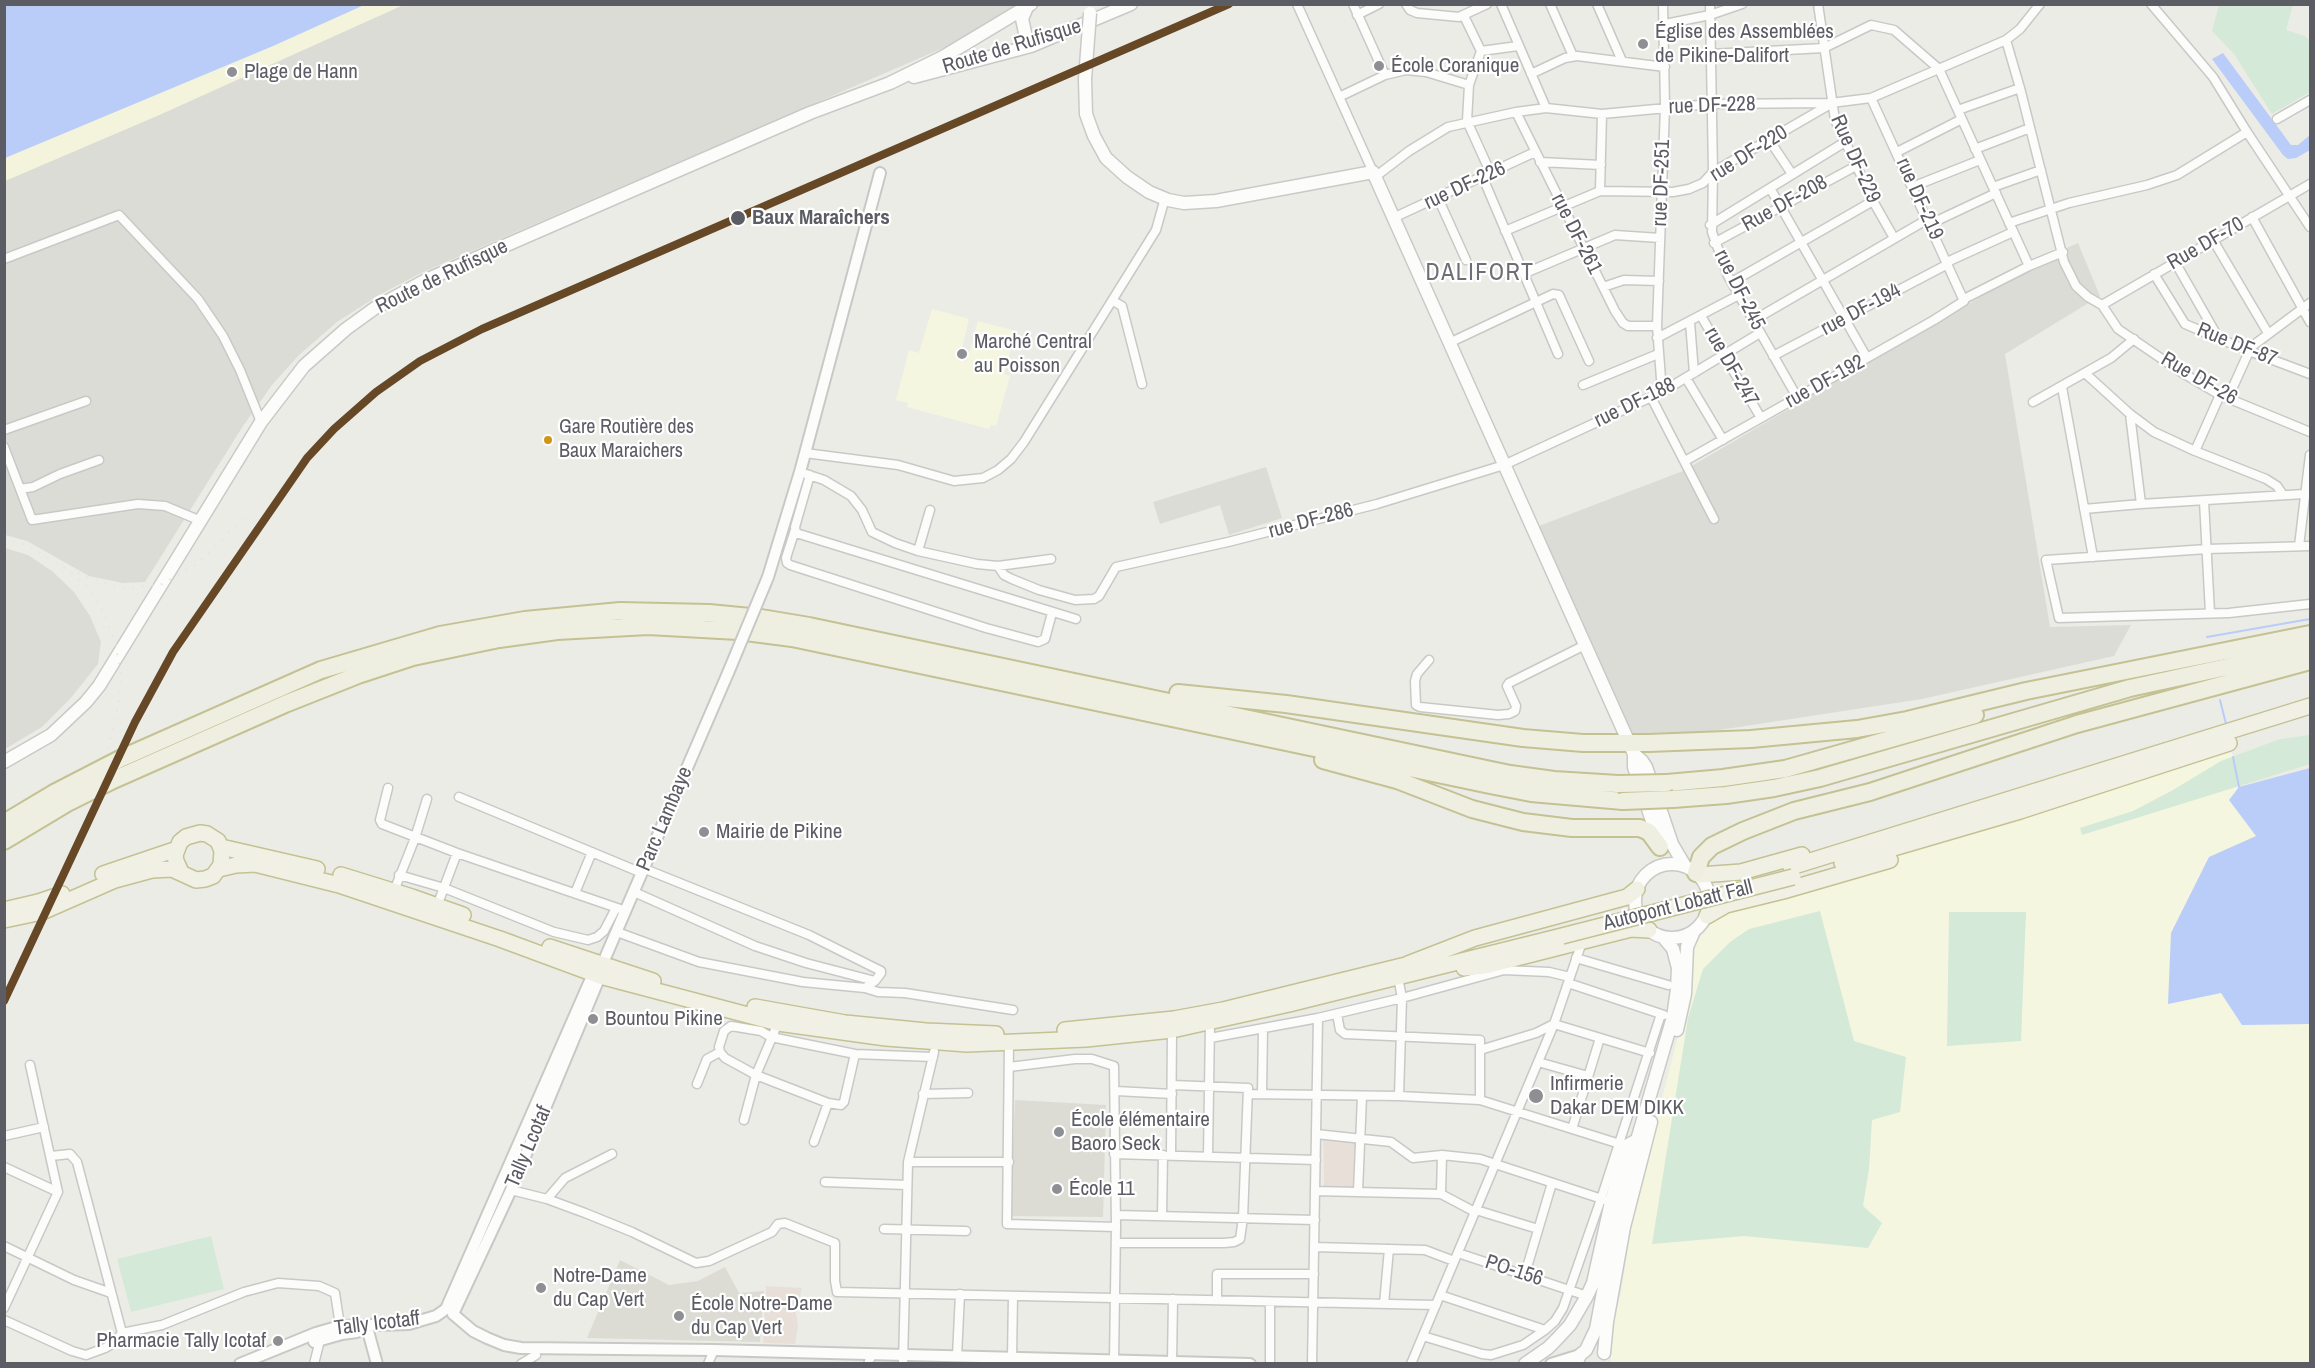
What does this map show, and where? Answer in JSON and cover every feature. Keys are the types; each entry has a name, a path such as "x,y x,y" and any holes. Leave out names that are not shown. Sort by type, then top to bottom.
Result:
{"highway":[{"path":"4,823 122,758 321,670 440,634 525,620 594,612 652,611 761,618 843,632 1510,774 1554,780 1618,784 1667,783 1769,772 1815,762 2126,671"},
{"path":"4,841 69,802 111,781 321,688 413,657 528,634 648,626 696,628 792,638 1521,791 1623,801 1726,795 1820,778 2130,688 2310,649"},
{"path":"1103,687 1132,685 1196,696 1286,704 1523,738 1632,749 1857,729 1907,720 2026,691 2310,634"},
{"path":"2310,661 2077,724 1870,792 1794,811 1712,846 1701,857 1694,871 1741,872 1960,810 2018,805 2310,717"},
{"path":"1707,916 1726,905 1783,891 1970,835 2018,805 2310,706"},
{"path":"1237,732 1258,744 1384,776 1482,812 1549,826 1632,827 1649,832 1660,847"},
{"name":"Autopont Lobatt Fall","path":"1406,972 1792,872 2018,805"},
{"path":"181,872 176,861 177,849 186,837 200,833 213,837 221,847 223,861 219,869"},
{"path":"221,847 294,862 394,891 437,906 598,972 763,1010 845,1023 903,1029 996,1034 1095,1028 1174,1019 1406,972 1485,966 1631,929 1649,930"},
{"path":"56,902 102,875 177,849"},
{"path":"12,913 56,902 140,873 162,868 181,872 196,880 205,879 219,869 255,864 339,885 598,972 778,1023 886,1038 967,1044 1086,1039 1172,1030 1210,1030 1406,972 1475,938 1627,897 1637,889"}],"main road":[{"name":"Route de Rufisque","path":"4,762 51,735 86,702 99,686 261,422 285,388 320,351 346,329 401,293 436,276 810,113 890,84 1031,46 1131,4"},
{"name":"Route de Rufisque","path":"890,84 943,57 1029,6"},
{"path":"1029,6 1022,19 1026,37 1031,46"},
{"path":"1091,9 1085,79 1086,114 1094,136 1106,158 1127,177 1149,192 1184,203 1216,201 1374,174 1632,749 1646,767 1672,844 1705,882 1710,900 1707,916 1694,931 1687,947 1683,1011 1624,1227 1607,1322 1606,1358"},
{"path":"1632,749 1634,767 1660,847 1660,858 1637,889 1635,904 1638,915 1641,923 1663,937 1674,938 1694,931"},
{"path":"1650,871 1667,864 1694,871"},
{"path":"1598,1317 1594,1311 1593,1283 1606,1201 1628,1143 1677,988 1678,968 1673,949 1663,937"},
{"path":"1581,1356 1593,1337 1598,1317 1628,1143"},
{"path":"1525,1364 1538,1356 1570,1325 1593,1283"},
{"path":"1581,1356 1595,1349 1606,1358"}],"street":[{"path":"1298,4 1374,174"},
{"path":"1353,4 1384,75"},
{"path":"1357,15 1379,4"},
{"path":"1406,4 1413,12 1444,17 1464,16 1487,4"},
{"path":"1501,4 1546,108"},
{"path":"1550,4 1573,56"},
{"name":"rue DF-251","path":"1662,392 1657,326 1665,107 1663,4"},
{"name":"rue DF-245","path":"1710,4 1713,172 1710,225 1714,243 1732,282 1797,397"},
{"path":"1665,24 1710,15 1742,4"},
{"name":"Rue DF-229","path":"1818,4 1835,120 1873,201 1894,238"},
{"name":"rue DF-228","path":"1374,174 1448,127 1516,112 1546,108 1602,114 1710,104 1831,104 1871,98 2006,40 2020,29 2040,4"},
{"path":"2151,4 2214,77 2247,132 2310,227"},
{"path":"1597,5 1622,61"},
{"path":"1464,16 1480,51 1469,85 1467,121 1505,231 1558,354"},
{"path":"1710,54 1824,48 1871,25 1894,30 1939,69 2029,266"},
{"name":"Rue DF-26","path":"2006,40 2064,262 2071,279 2088,297 2102,305 2118,329 2181,372 2224,397 2310,432"},
{"path":"1480,51 1518,46"},
{"path":"1531,74 1573,56 1665,67"},
{"path":"1339,97 1384,75 1398,71 1415,70 1469,85"},
{"path":"1897,152 1960,115 2020,88"},
{"name":"rue DF-219","path":"1871,98 1964,300"},
{"path":"2277,119 2310,100"},
{"name":"rue DF-220","path":"1600,191 1662,192 1689,189 1703,183 1713,172 1831,104"},
{"name":"rue DF-261","path":"1516,112 1562,207 1623,323 1636,327 1657,326"},
{"path":"1505,231 1600,191 1602,114"},
{"path":"1975,149 2030,128"},
{"path":"2009,223 2177,175 2247,132"},
{"path":"1770,141 1792,174"},
{"path":"1710,225 1845,142"},
{"name":"rue DF-226","path":"1393,218 1535,152"},
{"path":"1912,187 1980,160"},
{"path":"1540,162 1601,165"},
{"name":"Rue DF-208","path":"1714,243 1856,166"},
{"path":"1754,320 1894,238 2041,170"},
{"name":"Parc Lambaye","path":"598,972 617,932 621,909 634,892 728,674 768,577 805,474 805,453 880,173"},
{"name":"Rue DF-70","path":"2102,305 2310,184"},
{"path":"1770,189 1867,358"},
{"path":"805,453 898,465 954,481 983,478 998,470 1011,459 1024,442 1113,301 1156,230 1165,198"},
{"path":"1438,198 1466,260"},
{"path":"1732,282 1873,201"},
{"path":"4,259 119,215 159,256 204,308 223,336 261,422"},
{"path":"2252,217 2307,306 2310,322"},
{"name":"rue DF-194","path":"1773,356 1947,263 2013,232"},
{"path":"1523,274 1615,235 1660,238"},
{"path":"2213,240 2268,333"},
{"name":"rue DF-192","path":"1685,461 1964,300 2029,266 2063,252"},
{"path":"2175,262 2218,339"},
{"name":"Rue DF-87","path":"2154,274 2185,324 2218,339 2252,347 2310,374"},
{"path":"1603,287 1624,280 1659,282"},
{"path":"1449,343 1553,294 1558,295 1589,361"},
{"path":"1657,338 1739,295"},
{"path":"1113,301 1122,306 1142,384"},
{"path":"2195,451 2252,347 2307,306"},
{"name":"rue DF-247","path":"1701,316 1761,418"},
{"path":"1690,322 1690,375 1722,440"},
{"name":"rue DF-188","path":"1504,465 1662,392 1761,333"},
{"path":"2033,402 2086,374 2111,358 2134,339"},
{"path":"1583,385 1658,354"},
{"path":"2086,374 2130,414 2154,432 2266,479 2277,486 2283,495"},
{"path":"2062,387 2093,557"},
{"path":"1651,397 1714,519"},
{"path":"4,430 86,401"},
{"path":"2130,414 2141,504"},
{"path":"4,447 32,520 138,504 165,506 201,520"},
{"path":"2299,546 2310,455"},
{"path":"20,489 33,487 60,474 99,460"},
{"name":"rue DF-286","path":"998,566 1012,579 1039,590 1075,600 1089,600 1099,596 1116,567 1228,542 1377,504 1504,465"},
{"path":"1051,559 998,566 918,551 872,532 862,510 851,496 824,480 805,474 795,530 786,558 790,565 986,628 1038,642 1045,639 1052,613"},
{"path":"2084,509 2304,494"},
{"path":"2204,501 2210,613"},
{"path":"918,551 930,510"},
{"path":"795,530 799,534 1076,620"},
{"path":"2310,546 2207,549 2046,560 2059,618 2210,613 2310,604"},
{"path":"1429,660 1417,674 1416,705 1498,715 1509,714 1515,711 1516,706 1507,686 1509,682 1585,645"},
{"path":"388,788 380,822 415,838 621,909 604,931 588,940 554,932 444,888 399,875"},
{"path":"459,797 592,852 809,935 880,971 879,978 865,988"},
{"path":"394,891 415,838 427,799"},
{"path":"575,893 592,852"},
{"path":"437,906 457,853"},
{"path":"634,892 755,946 822,968 875,981"},
{"path":"617,932 718,966 803,982 865,988 878,992 905,993 1013,1010"},
{"path":"1411,1364 1554,1024 1582,942"},
{"path":"1576,958 1668,985"},
{"path":"1208,1156 1210,1030 1263,1029 1318,1018 1504,970 1548,972 1667,1016 1650,1053 1628,1143 1572,1129 1480,1100 1400,1096 1248,1094"},
{"name":"Tally Lcotaf","path":"450,1312 511,1190 598,972"},
{"name":"Tally Lcotaf","path":"450,1312 598,972"},
{"path":"1400,1096 1402,998 1406,972"},
{"path":"1337,1014 1340,1030 1345,1035 1480,1040 1480,1100"},
{"path":"1312,1364 1318,1018"},
{"path":"744,1119 756,1075 778,1023"},
{"path":"1480,1050 1536,1033 1554,1024 1650,1053"},
{"path":"720,1052 724,1031 731,1026 761,1031 771,1037 855,1054 933,1057"},
{"path":"1262,1093 1263,1029"},
{"path":"1162,1216 1172,1090 1172,1030"},
{"path":"1572,1129 1600,1038"},
{"path":"903,1359 908,1161 937,1042"},
{"path":"1010,1042 1007,1224 1116,1227"},
{"path":"720,1052 725,1058 756,1075 828,1103 841,1105 844,1102 855,1054"},
{"path":"697,1084 707,1059 720,1052"},
{"path":"1010,1066 1075,1059 1102,1061 1114,1066 1116,1092 1114,1360"},
{"path":"1538,1062 1588,1076"},
{"path":"4,1308 58,1192 30,1065"},
{"path":"1116,1092 1210,1086 1246,1087 1248,1094 1243,1218 1240,1239 1234,1242 1116,1243"},
{"path":"923,1095 968,1093"},
{"path":"1358,1192 1362,1096"},
{"path":"814,1142 828,1103"},
{"path":"4,1136 44,1127"},
{"path":"1316,1134 1391,1142 1413,1158 1442,1155 1467,1156 1606,1201 1569,1288 1563,1308 1555,1321 1545,1330 1523,1346 1491,1354 1482,1354 1423,1336"},
{"path":"547,1199 566,1178 612,1154"},
{"path":"1114,1154 1316,1160"},
{"path":"51,1156 70,1155 77,1162 122,1333"},
{"path":"1441,1194 1442,1155"},
{"path":"908,1161 1009,1162"},
{"path":"4,1167 58,1192"},
{"path":"825,1182 907,1185"},
{"path":"1525,1275 1552,1183"},
{"path":"511,1190 547,1199 632,1232 696,1263 709,1261 772,1232 778,1224 785,1223 835,1243 837,1292 1436,1305"},
{"path":"1315,1191 1441,1194 1476,1210 1539,1229"},
{"path":"1116,1215 1315,1220"},
{"path":"884,1229 966,1230"},
{"path":"4,1246 74,1280 111,1293"},
{"name":"PO-156","path":"1314,1247 1425,1250 1525,1275 1569,1288 1587,1296"},
{"path":"1384,1304 1389,1249"},
{"path":"1217,1300 1218,1274 1314,1274"},
{"path":"4,1320 72,1351 86,1355 115,1342 122,1333 162,1325 244,1292 278,1283 319,1286 335,1293 340,1326"},
{"path":"957,1356 960,1294"},
{"path":"1012,1358 1013,1296"},
{"path":"1440,1296 1545,1330"},
{"path":"1164,1362 1173,1299"},
{"path":"1270,1302 1270,1364"},
{"path":"450,1312 473,1331 536,1356 714,1350 870,1359 957,1356 1250,1364"},
{"name":"Tally Icotaff","path":"240,1364 315,1333 340,1326 409,1324 450,1312"},
{"name":"Tally Icotaff","path":"257,1364 342,1334 413,1329 450,1312"},
{"path":"368,1331 377,1364"},
{"path":"314,1364 320,1340"},
{"path":"708,1364 714,1350"},
{"path":"521,1364 536,1356"},
{"path":"1551,1364 1581,1356"}],"shaded area":[{"path":"403,5 1043,5 421,273 379,295 337,322 299,355 272,385 243,426 145,582 123,583 89,576 27,541 5,535 4,181 159,115"},
{"path":"2219,5 2293,5 2286,30 2305,36 2310,41 2310,92 2272,114 2234,54 2212,31"},
{"path":"2078,243 2100,296 2005,354 2050,627 2131,625 2114,656 1922,699 1706,732 1634,737 1539,526 1683,471 1977,299 1978,287"},
{"path":"932,309 969,319 959,360 967,361 978,321 1016,331 1004,374 1010,376 996,426 991,425 989,429 907,407 908,403 896,400 909,350 919,353"},
{"path":"1266,467 1282,518 1229,535 1220,505 1160,524 1153,502"},
{"path":"5,548 28,555 52,571 74,592 90,616 101,642 98,664 70,699 42,727 5,749"},
{"path":"2310,735 2310,764 2082,835 2080,828 2133,811 2221,761 2280,739"},
{"path":"2232,752 2239,787 2229,800 2257,836 2168,1004 2221,993 2242,1025 2310,1024 2310,1363 1611,1364 1610,1332 1621,1293 1634,1207 1687,1001 1694,945 1717,917 1755,896"},
{"path":"1820,911 1854,1041 1906,1057 1900,1112 1872,1120 1869,1169 1863,1206 1882,1223 1868,1248 1744,1236 1652,1244 1688,1018 1703,969 1730,942 1749,929"},
{"path":"1949,912 2026,912 2021,1041 1947,1046"},
{"path":"1015,1100 1106,1105 1103,1217 1010,1216"},
{"path":"1323,1134 1359,1137 1355,1189 1324,1189"},
{"path":"211,1236 224,1289 131,1312 117,1259"},
{"name":"École Notre-Dame du Cap Vert","path":"620,1260 669,1285 698,1281 725,1267 739,1293 764,1291 760,1342 587,1338"},
{"path":"766,1286 802,1288 796,1313 798,1326 795,1344 763,1343"}],"sand":[{"name":"Plage de Hann","path":"364,5 403,5 159,115 5,181 5,158 273,46"}],"water":[{"path":"5,4 364,5 273,46 5,158"},
{"path":"2223,53 2291,145 2298,145 2310,135 2310,150 2296,158 2288,159 2283,155 2212,59"},
{"path":"2310,768 2310,1024 2242,1025 2221,993 2168,1004 2171,933 2209,857 2256,836 2229,800 2239,787"}],"waterway":[{"path":"2207,637 2310,619"},
{"path":"2220,700 2226,724"},
{"path":"2233,757 2239,787"}],"railway":[{"path":"78,573 114,586 129,588 162,584 197,564 245,517"},
{"path":"4,539 27,545 67,569 86,586 103,612 115,642 121,675 119,702 108,748"}],"transit line":[{"path":"4,1001 135,722 173,652 307,458 334,429 376,392 420,361 482,329 1229,4"}],"place":[{"name":"Église des Assemblées de Pikine-Dalifort","path":"1643,44"},
{"name":"École Coranique","path":"1379,66"},
{"name":"Plage de Hann","path":"232,72"},
{"name":"Baux Maraîchers","path":"738,218"},
{"name":"Marché Central au Poisson","path":"962,354"},
{"name":"Gare Routière des Baux Maraichers","path":"548,440"},
{"name":"Mairie de Pikine","path":"704,832"},
{"name":"Bountou Pikine","path":"593,1019"},
{"name":"Infirmerie Dakar DEM DIKK","path":"1536,1096"},
{"name":"École élémentaire Baoro Seck","path":"1059,1132"},
{"name":"École 11","path":"1057,1189"},
{"name":"Notre-Dame du Cap Vert","path":"541,1288"},
{"name":"École Notre-Dame du Cap Vert","path":"679,1316"},
{"name":"Pharmacie Tally Icotaf","path":"278,1341"}],"district":[{"name":"DALIFORT","path":"1480,274"}]}
